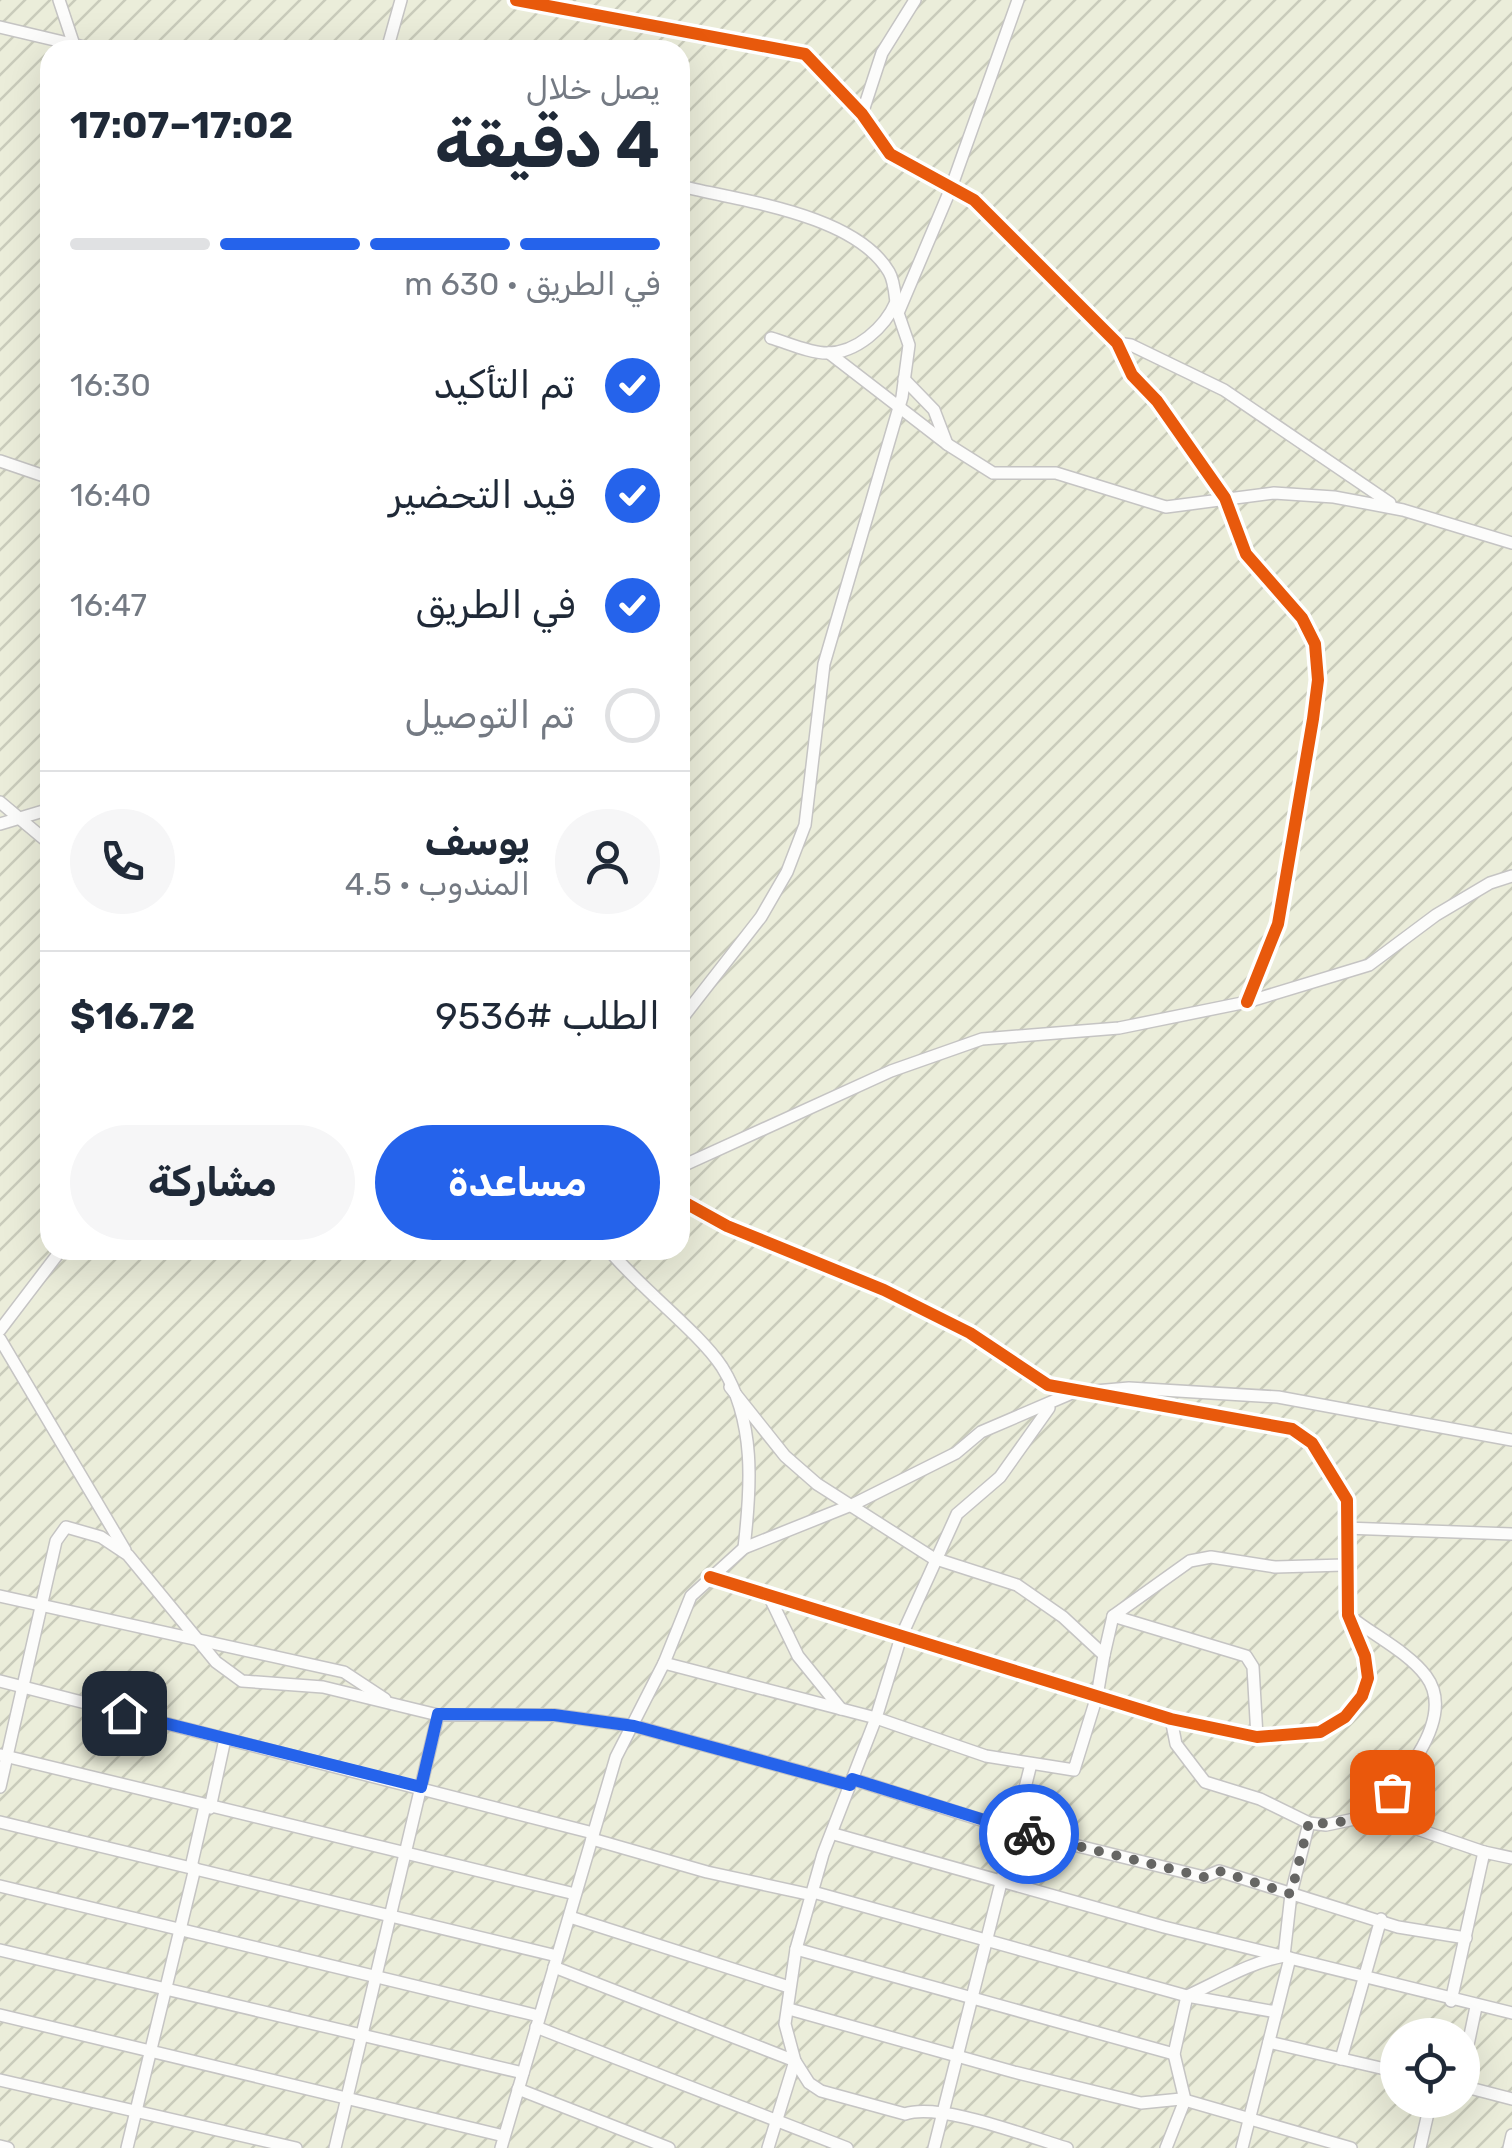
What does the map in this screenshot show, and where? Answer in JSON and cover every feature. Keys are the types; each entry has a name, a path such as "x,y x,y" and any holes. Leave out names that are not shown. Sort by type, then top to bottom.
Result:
{"street":[{"path":"59,0 72,40"},
{"path":"390,40 402,0"},
{"path":"516,0 805,54 862,114 890,154 974,200 1116,343 1132,375 1156,400 1225,498 1246,554 1302,618 1315,644 1318,680 1278,924 1247,1002"},
{"path":"862,114 882,52 915,0"},
{"path":"829,353 870,336 897,307 951,188 1018,0"},
{"path":"0,27 53,40"},
{"path":"690,188 804,215 866,245 890,274 908,345 900,407 824,664 805,825 761,917 690,1008"},
{"path":"771,338 829,353 947,444 994,473 1056,473 1166,507 1274,492 1403,510 1512,543"},
{"path":"1116,343 1131,346 1224,390 1403,510"},
{"path":"904,380 934,410 947,444"},
{"path":"0,461 40,475"},
{"path":"0,802 40,836"},
{"path":"0,824 40,812"},
{"path":"690,1162 890,1071 982,1038 1119,1028 1247,1002 1370,965 1436,914 1490,883 1512,876"},
{"path":"690,1205 780,1250 884,1290 970,1333 1048,1385 1072,1393 1292,1429 1312,1443 1346,1500 1344,1565 1348,1615 1366,1656 1368,1678 1362,1696 1346,1718 1320,1732 1257,1738 1171,1719 710,1577"},
{"path":"0,1330 53,1260"},
{"path":"619,1260 721,1366 748,1448 751,1489 744,1548"},
{"path":"0,1338 128,1555 216,1662 242,1682 323,1687 438,1714 554,1715 634,1726 851,1782 1012,1830 1204,1877 1219,1871 1398,1927 1466,1938"},
{"path":"730,1387 785,1456 816,1484 854,1504 933,1558 1017,1585 1064,1617 1104,1655"},
{"path":"0,2015 347,2098 502,2142 616,1757 664,1663 691,1596 744,1548 854,1504 956,1454 981,1432 1052,1405 1072,1393 1129,1388 1278,1397 1512,1440"},
{"path":"1052,1405 1000,1476 956,1514 933,1558 901,1638 812,1894 796,1948 785,2024 796,2061 809,2084 821,2091 905,2114 918,2110 944,2115 1067,2148"},
{"path":"0,1787 56,1541 66,1527 100,1536 128,1555"},
{"path":"1345,1528 1512,1534"},
{"path":"664,1663 876,1718 941,1744 1074,1770 1097,1696 1113,1616 1190,1562 1211,1557 1275,1567 1344,1565"},
{"path":"0,1596 344,1672 395,1704"},
{"path":"770,1598 798,1656 840,1709"},
{"path":"1348,1615 1428,1678 1434,1696 1429,1729 1410,1769 1392,1792 1364,1816"},
{"path":"1113,1616 1246,1656 1253,1667 1257,1738"},
{"path":"0,1681 421,1787 1187,1996 1276,2012"},
{"path":"335,2148 378,1980 438,1714"},
{"path":"1171,1719 1176,1744 1205,1782 1260,1798 1309,1822 1326,1825 1364,1816 1512,1858"},
{"path":"126,2148 225,1739"},
{"path":"4,1756 575,1894"},
{"path":"934,2148 1031,1764"},
{"path":"0,1822 391,1915 555,1962 796,2061"},
{"path":"1242,2148 1276,2012 1291,1894 1309,1822"},
{"path":"834,1834 1451,2001 1512,2013"},
{"path":"1451,2001 1484,1852"},
{"path":"0,1886 538,2022 847,2148"},
{"path":"570,1916 788,1988"},
{"path":"1341,2059 1381,1919"},
{"path":"796,1948 971,1996 1041,2020 1174,2054"},
{"path":"0,1950 166,1986 363,2039 522,2073"},
{"path":"1187,1996 1236,1974 1248,1963 1286,1957"},
{"path":"1166,2148 1186,2100 1174,2054 1187,1996"},
{"path":"1474,2018 1476,2007"},
{"path":"789,2009 1141,2103 1186,2100 1320,2145 1351,2148"},
{"path":"1269,2042 1380,2068"},
{"path":"768,2148 796,2061"},
{"path":"0,2080 296,2148"},
{"path":"518,2088 669,2148"},
{"path":"1480,2091 1512,2099"},
{"path":"1420,2148 1427,2118"},
{"path":"1509,2148 1512,2135"},
{"path":"0,2146 8,2148"}],"green space":[{"path":"0,0 1512,0 1512,2148 0,2148"}],"cycle path":[{"path":"516,0 805,54 862,114 890,154 974,200 1117,343 1132,375 1157,401 1225,498 1246,554 1302,618 1315,644 1318,680 1313,719 1278,924 1247,1002"},
{"path":"690,1206 727,1226 884,1290 970,1333 1048,1385 1292,1429 1312,1443 1347,1500 1348,1615 1365,1656 1368,1678 1362,1696 1345,1717 1320,1732 1257,1737 1171,1719 710,1577"}],"way so far":[{"path":"1029,1834 1204,1877 1219,1871 1291,1894 1309,1822 1326,1825 1364,1816 1392,1792"}],"route":[{"path":"124,1713 421,1787 438,1714 554,1715 634,1726 850,1785 852,1779 1029,1834"}]}
